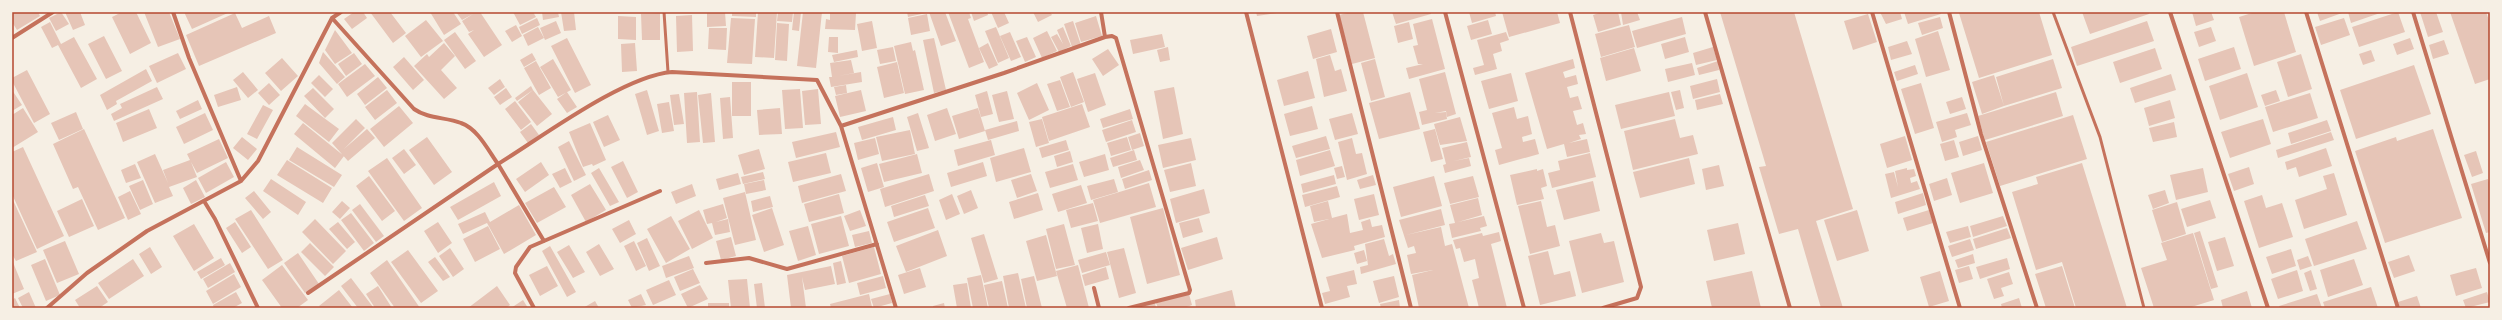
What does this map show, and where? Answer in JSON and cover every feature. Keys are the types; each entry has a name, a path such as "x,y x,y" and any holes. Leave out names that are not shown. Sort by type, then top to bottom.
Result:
{"street":[{"path":"12,38 54,12"},
{"path":"173,12 189,58 241,181"},
{"path":"46,308 87,273 147,231 241,181 258,161 332,18 342,12"},
{"path":"1101,12 1105,37"},
{"path":"1246,12 1322,308"},
{"path":"1336,12 1410,308"},
{"path":"1445,12 1524,308"},
{"path":"1570,12 1641,286 1637,298 1603,308"},
{"path":"1706,12 1790,308"},
{"path":"1872,12 1960,308"},
{"path":"1949,12 1981,134 2037,308"},
{"path":"2170,12 2268,308"},
{"path":"2306,12 2398,308"},
{"path":"2413,12 2490,263"},
{"path":"332,18 414,109 421,114 462,123 469,126 498,164 544,241"},
{"path":"841,126 1004,73 1105,37 1112,36 1116,38 1120,46 1131,93 1190,290 1188,293 1129,308"},
{"path":"308,293 498,164 606,96 652,74 668,72 814,79 819,82 841,126 896,308"},
{"path":"534,308 517,278 516,267 530,247 660,191"},
{"path":"204,201 215,219 258,308"},
{"path":"706,263 749,258 787,269 877,244"},
{"path":"1094,288 1099,308"}],"lane":[{"path":"664,12 668,72"},
{"path":"2052,12 2100,138 2144,308"}],"building":[{"path":"12,12 38,12 40,16 17,30 12,22"},
{"path":"61,12 69,24 56,31 49,18"},
{"path":"65,12 80,12 85,25 73,30"},
{"path":"122,12 136,12 151,43 130,54 112,17"},
{"path":"144,12 169,12 180,39 158,47"},
{"path":"184,12 230,12 192,29"},
{"path":"354,12 363,12 367,18 352,29 344,19"},
{"path":"370,12 390,12 406,33 393,43"},
{"path":"430,12 453,12 461,24 444,35"},
{"path":"456,12 480,12 502,45 484,57 468,34 474,30 469,32 462,21 473,14 462,20"},
{"path":"513,12 533,12 536,17 520,25"},
{"path":"542,12 558,12 559,17 543,20"},
{"path":"561,12 574,12 576,30 564,31"},
{"path":"707,12 725,12 726,26 707,27"},
{"path":"732,12 756,12 756,17 732,16"},
{"path":"758,12 777,12 774,58 755,57"},
{"path":"778,12 793,12 792,22 777,21"},
{"path":"794,12 801,12 799,31 792,30"},
{"path":"803,12 822,12 816,68 797,66"},
{"path":"830,12 856,13 855,30 825,29 826,19 830,20"},
{"path":"907,12 926,12 926,13 908,17"},
{"path":"929,12 945,12 956,41 941,46"},
{"path":"948,12 969,12 971,18 968,19 984,62 969,68"},
{"path":"971,12 987,12 988,15 974,21"},
{"path":"991,12 1004,12 1009,23 998,28"},
{"path":"1033,12 1050,12 1052,15 1038,22"},
{"path":"1256,12 1277,12 1277,13 1257,16"},
{"path":"1351,12 1363,12 1375,58 1352,64 1339,15"},
{"path":"1392,12 1431,12 1431,14 1396,24"},
{"path":"1469,12 1495,12 1496,16 1472,23"},
{"path":"1502,12 1557,12 1560,23 1509,37"},
{"path":"1602,12 1618,12 1621,25 1598,32 1593,15"},
{"path":"1621,12 1637,12 1640,20 1623,25"},
{"path":"1720,12 1794,12 1853,209 1816,221 1843,308 1821,308 1798,229 1779,234 1759,167 1766,166"},
{"path":"1880,12 1900,12 1902,19 1886,24"},
{"path":"1904,12 1940,12 1941,14 1908,24"},
{"path":"2039,12 2052,55 1979,78 1959,13"},
{"path":"2082,12 2149,12 2149,14 2090,34"},
{"path":"2192,12 2211,12 2214,20 2196,26"},
{"path":"2255,12 2284,12 2296,52 2254,66 2239,17"},
{"path":"2317,12 2342,12 2342,13 2320,21"},
{"path":"2348,12 2383,12 2351,23"},
{"path":"2398,12 2405,32 2359,47 2352,27"},
{"path":"2420,12 2436,12 2443,32 2428,37"},
{"path":"2450,12 2486,12 2490,23 2490,79 2475,84"},
{"path":"235,13 242,28 269,16 276,33 199,66 186,35"},
{"path":"660,13 660,40 642,40 641,14"},
{"path":"927,14 930,31 911,35 908,18"},
{"path":"1868,14 1877,42 1853,50 1844,21"},
{"path":"692,15 693,51 677,52 676,16"},
{"path":"618,16 636,17 636,40 618,39"},
{"path":"1096,16 1102,36 1081,42 1075,23"},
{"path":"1682,17 1686,34 1637,48 1632,31"},
{"path":"1940,17 1943,28 1922,35 1918,23"},
{"path":"537,18 540,25 522,34 519,27"},
{"path":"731,18 755,19 752,64 727,63"},
{"path":"2344,18 2350,35 2321,45 2315,27"},
{"path":"1432,19 1445,69 1409,79 1406,68 1423,64 1418,64 1413,46 1418,45 1413,24"},
{"path":"426,20 443,41 421,57 405,36"},
{"path":"1488,20 1492,34 1471,40 1467,26"},
{"path":"556,21 561,33 545,40 540,28"},
{"path":"872,21 877,48 862,51 857,24"},
{"path":"1073,21 1081,45 1072,47 1064,24"},
{"path":"2147,21 2154,41 2077,66 2071,47"},
{"path":"50,22 61,44 74,37 97,79 81,88 58,45 52,48 41,27"},
{"path":"1409,22 1413,39 1398,43 1394,26"},
{"path":"777,23 789,24 787,61 775,60"},
{"path":"516,25 522,36 512,42 505,31"},
{"path":"1629,25 1635,47 1601,57 1595,34"},
{"path":"538,27 544,38 528,46 523,35"},
{"path":"996,27 1009,58 998,63 985,31"},
{"path":"1063,27 1071,46 1059,52 1051,37 1057,34 1063,44 1057,30"},
{"path":"2211,27 2216,41 2199,47 2194,32"},
{"path":"709,28 727,28 726,50 708,49"},
{"path":"1331,29 1337,52 1313,59 1307,36"},
{"path":"335,30 352,53 335,64 325,50"},
{"path":"1047,31 1057,51 1042,58 1033,38"},
{"path":"1938,31 1950,70 1926,77 1915,39"},
{"path":"455,32 476,61 465,69 444,40"},
{"path":"1010,32 1021,57 1011,61 1000,36"},
{"path":"1506,32 1509,40 1500,43 1502,51 1493,54 1497,69 1475,75 1473,68 1484,65 1477,40"},
{"path":"1162,34 1165,47 1133,54 1130,40"},
{"path":"104,36 122,71 106,79 88,44"},
{"path":"829,37 838,37 838,53 828,52"},
{"path":"1027,37 1036,57 1025,62 1016,41"},
{"path":"1685,37 1689,52 1665,59 1661,44"},
{"path":"567,38 591,85 575,93 551,46"},
{"path":"934,38 946,90 934,93 923,40"},
{"path":"2410,38 2414,49 2397,55 2393,44"},
{"path":"2444,40 2449,54 2433,59 2429,45"},
{"path":"1907,41 1912,54 1891,60 1888,47"},
{"path":"911,42 913,51 915,50 924,90 905,94 894,46"},
{"path":"444,43 455,56 441,70 457,88 444,99 414,66 427,54 429,57"},
{"path":"635,43 637,71 622,72 621,44"},
{"path":"988,43 998,65 989,69 979,48"},
{"path":"893,47 896,61 880,64 877,50"},
{"path":"1168,47 1170,60 1160,62 1157,50"},
{"path":"1713,47 1717,60 1696,65 1693,53"},
{"path":"2234,47 2241,69 2205,81 2198,59"},
{"path":"1634,48 1641,71 1606,81 1600,58"},
{"path":"2155,48 2162,69 2120,83 2113,62"},
{"path":"1108,49 1119,65 1103,76 1092,59"},
{"path":"857,50 858,57 834,62 832,55"},
{"path":"2371,50 2375,61 2363,65 2359,54"},
{"path":"323,52 345,77 337,84 319,63"},
{"path":"178,53 186,69 157,83 149,66"},
{"path":"354,53 362,64 346,76 338,64"},
{"path":"532,53 536,60 524,67 520,60"},
{"path":"2301,54 2312,89 2288,97 2277,62"},
{"path":"1330,55 1335,71 1341,69 1347,91 1324,97 1316,59"},
{"path":"404,57 424,80 413,90 393,67"},
{"path":"282,58 298,76 281,91 265,73"},
{"path":"553,59 571,90 558,97 540,67"},
{"path":"1375,59 1385,97 1371,101 1361,63"},
{"path":"1573,59 1575,68 1563,72 1565,78 1576,75 1578,84 1567,87 1570,98 1578,96 1582,109 1573,111 1577,125 1583,123 1586,134 1579,135 1581,139 1569,143 1587,139 1590,152 1567,157 1564,144 1547,149 1525,73"},
{"path":"2053,59 2062,88 2004,106 1996,77"},
{"path":"851,60 854,73 838,76 861,72 862,82 831,87 829,77 832,77 830,63"},
{"path":"536,61 551,88 539,95 524,68"},
{"path":"1718,61 1719,70 1699,75 1697,68"},
{"path":"897,62 904,93 884,98 877,67"},
{"path":"1692,63 1695,75 1668,82 1665,69"},
{"path":"365,64 375,76 347,97 338,84"},
{"path":"1915,65 1918,74 1897,81 1894,72"},
{"path":"2414,65 2431,114 2356,139 2340,90"},
{"path":"146,69 152,81 116,101 117,104 107,110 100,95"},
{"path":"27,70 50,114 34,123 12,81 12,78"},
{"path":"1308,71 1315,98 1284,106 1277,80"},
{"path":"243,72 258,90 248,98 233,80"},
{"path":"1073,72 1084,102 1071,107 1060,77"},
{"path":"1445,72 1456,114 1447,117 1446,111 1435,113 1446,112 1447,119 1422,125 1419,112 1427,110 1419,79"},
{"path":"1095,73 1106,105 1088,112 1077,79"},
{"path":"1511,73 1518,101 1489,109 1481,81"},
{"path":"2247,73 2258,107 2220,120 2209,86"},
{"path":"2171,74 2176,90 2135,103 2130,88"},
{"path":"319,75 333,89 325,97 311,83"},
{"path":"1994,75 2004,106 1982,114 1972,82"},
{"path":"378,77 387,88 365,105 357,94"},
{"path":"500,79 505,87 494,95 488,88"},
{"path":"1717,79 1720,92 1693,99 1690,86"},
{"path":"1060,80 1070,107 1057,111 1047,84"},
{"path":"732,82 751,82 751,116 732,116"},
{"path":"269,83 280,95 269,105 258,93"},
{"path":"1037,83 1049,110 1029,120 1017,93"},
{"path":"1921,83 1934,128 1915,134 1901,89"},
{"path":"846,85 847,93 836,95 834,87"},
{"path":"531,86 533,90 517,101 515,98"},
{"path":"157,87 163,99 114,121 111,114 122,108 120,104"},
{"path":"237,87 241,100 218,107 214,95"},
{"path":"1174,87 1183,134 1163,139 1154,91"},
{"path":"313,88 334,109 325,118 304,96"},
{"path":"506,88 512,97 500,105 494,97"},
{"path":"800,89 803,128 785,129 782,90"},
{"path":"818,89 821,124 805,125 802,91"},
{"path":"12,90 22,105 12,111"},
{"path":"387,90 397,103 375,120 365,107"},
{"path":"533,90 552,114 537,126 518,102"},
{"path":"647,90 659,131 647,135 635,94"},
{"path":"861,90 866,111 840,117 835,96"},
{"path":"1680,90 1684,108 1676,110 1671,92"},
{"path":"2276,90 2280,101 2265,106 2261,95"},
{"path":"987,91 993,114 981,117 975,95"},
{"path":"1007,91 1014,119 999,122 992,95"},
{"path":"567,92 577,107 567,113 557,99"},
{"path":"697,92 700,142 687,143 684,93"},
{"path":"1410,92 1420,129 1379,139 1369,103"},
{"path":"1669,92 1675,116 1621,129 1615,105"},
{"path":"2056,92 2063,116 1985,140 1978,116"},
{"path":"711,93 715,142 703,143 698,95"},
{"path":"2310,93 2318,118 2273,132 2265,107"},
{"path":"679,94 684,124 674,125 670,95"},
{"path":"1720,94 1723,104 1697,110 1695,100"},
{"path":"730,97 733,138 723,139 720,98"},
{"path":"1962,97 1966,109 1950,114 1946,102"},
{"path":"198,100 202,109 180,119 176,111"},
{"path":"2170,100 2175,118 2149,126 2144,108"},
{"path":"515,101 531,122 521,130 505,109"},
{"path":"669,102 674,131 662,133 657,104"},
{"path":"305,104 339,129 329,142 296,116"},
{"path":"1082,104 1090,127 1049,141 1042,117"},
{"path":"263,105 273,110 257,139 247,134"},
{"path":"399,106 413,123 384,147 370,129"},
{"path":"1312,106 1318,129 1290,136 1284,114"},
{"path":"1514,107 1517,119 1528,116 1532,134 1522,137 1523,142 1535,139 1539,154 1499,165 1495,150 1502,148 1492,113"},
{"path":"23,108 38,132 12,148 12,115"},
{"path":"780,108 782,134 759,135 757,110"},
{"path":"947,108 956,134 935,141 927,115"},
{"path":"978,108 985,131 959,139 952,116"},
{"path":"149,109 157,128 123,142 116,123"},
{"path":"1130,109 1133,119 1103,128 1100,119"},
{"path":"76,112 83,129 59,140 51,123"},
{"path":"205,113 213,130 184,144 176,127"},
{"path":"918,113 929,148 917,151 907,117"},
{"path":"1352,113 1358,134 1335,140 1329,119"},
{"path":"1967,113 1971,125 1955,130 1957,137 1942,142 1936,122"},
{"path":"608,115 620,140 604,147 593,122"},
{"path":"2073,115 2087,159 2000,186 1986,142"},
{"path":"893,117 896,130 862,140 858,127"},
{"path":"1460,117 1467,141 1440,145 1434,124"},
{"path":"356,119 365,128 344,149 367,129 375,138 348,161 332,143"},
{"path":"1042,119 1049,143 1036,147 1029,122"},
{"path":"1675,119 1680,138 1693,135 1698,154 1633,170 1624,131"},
{"path":"2263,119 2271,144 2230,158 2221,132"},
{"path":"1132,120 1136,132 1106,142 1102,130"},
{"path":"2327,120 2331,131 2291,144 2288,133"},
{"path":"1017,121 1019,131 988,140 985,130"},
{"path":"2174,122 2177,137 2153,142 2149,128"},
{"path":"303,123 344,156 335,168 294,134"},
{"path":"590,123 606,160 593,166 592,164 583,167 569,132"},
{"path":"531,124 539,135 528,143 520,132"},
{"path":"84,129 125,218 98,230 78,187 73,189 53,144"},
{"path":"1435,129 1443,159 1431,162 1423,132"},
{"path":"2433,129 2462,218 2385,243 2355,151 2396,137 2397,141"},
{"path":"910,130 915,154 882,161 876,137"},
{"path":"836,132 840,147 796,158 792,142"},
{"path":"2331,132 2334,140 2278,158 2276,150"},
{"path":"1140,133 1144,146 1132,150 1128,137"},
{"path":"1326,136 1330,149 1296,158 1292,146"},
{"path":"1905,136 1912,160 1887,168 1880,144"},
{"path":"1978,136 1982,150 1963,156 1959,142"},
{"path":"242,137 257,149 248,160 233,148"},
{"path":"427,137 452,172 434,185 409,150"},
{"path":"1127,137 1131,150 1111,156 1107,143"},
{"path":"875,138 879,154 858,160 854,143"},
{"path":"1191,138 1196,160 1163,168 1158,145"},
{"path":"1352,138 1356,154 1362,153 1367,174 1347,180 1338,142"},
{"path":"219,139 228,158 197,173 191,162 197,177 169,187 173,196 155,203 137,162 155,154 168,183 163,170 190,160 187,154"},
{"path":"991,140 995,155 958,166 954,150"},
{"path":"1066,140 1069,150 1042,158 1039,148"},
{"path":"1954,140 1959,157 1945,161 1940,144"},
{"path":"569,141 586,175 574,181 558,147"},
{"path":"1467,142 1471,157 1454,161 1469,158 1471,166 1445,173 1443,165 1446,164 1442,148"},
{"path":"23,147 64,236 37,249 12,194 12,152"},
{"path":"297,147 342,175 334,187 289,160"},
{"path":"1024,148 1031,172 996,182 990,158"},
{"path":"2326,148 2332,166 2299,177 2296,167 2287,170 2285,162"},
{"path":"404,149 416,165 404,174 392,158"},
{"path":"759,149 765,169 744,175 738,155"},
{"path":"1134,150 1137,160 1113,167 1110,158"},
{"path":"1330,150 1335,166 1300,176 1296,160"},
{"path":"1070,151 1073,162 1057,167 1054,156"},
{"path":"2476,151 2483,173 2472,177 2464,155"},
{"path":"826,153 831,173 793,182 788,162"},
{"path":"1590,153 1596,177 1552,188 1548,173 1560,170 1558,161"},
{"path":"917,154 922,173 884,182 879,164"},
{"path":"1105,154 1109,170 1084,177 1079,162"},
{"path":"387,158 422,208 404,221 368,171"},
{"path":"1689,158 1695,184 1640,198 1633,172"},
{"path":"287,160 332,188 323,203 277,175"},
{"path":"1140,160 1144,170 1121,178 1118,167"},
{"path":"623,161 638,192 627,198 611,167"},
{"path":"226,162 234,177 206,193 198,178"},
{"path":"541,162 549,175 525,192 516,179"},
{"path":"983,162 987,176 951,187 947,173"},
{"path":"877,163 884,187 868,192 861,168"},
{"path":"1191,163 1196,186 1170,192 1164,170"},
{"path":"1984,163 1993,193 1960,203 1951,173"},
{"path":"2082,163 2127,308 2076,308 2062,262 2036,270 2012,192 2038,184 2036,177"},
{"path":"135,164 141,178 126,183 121,170"},
{"path":"1073,164 1078,180 1050,188 1045,172"},
{"path":"1719,165 1724,186 1706,190 1702,169"},
{"path":"1342,166 1345,177 1337,179 1334,168"},
{"path":"2249,167 2254,184 2234,191 2228,174"},
{"path":"565,168 572,182 560,188 552,174"},
{"path":"599,168 619,202 610,206 591,173"},
{"path":"1907,168 1907,170 1914,169 1916,176 1910,178 1911,183 1917,181 1920,189 1891,198 1885,174 1894,172 1898,187 1895,171"},
{"path":"2203,168 2208,192 2176,200 2170,175"},
{"path":"1537,169 1537,171 1543,169 1547,186 1541,188 1544,199 1517,205 1510,175"},
{"path":"1149,170 1152,180 1125,189 1122,179"},
{"path":"763,172 765,179 743,184 741,177"},
{"path":"738,173 741,184 719,190 716,179"},
{"path":"2334,173 2347,215 2304,229 2295,200 2327,189 2323,176"},
{"path":"841,174 846,191 802,203 798,186"},
{"path":"929,174 934,191 885,207 880,189"},
{"path":"1031,174 1037,191 1017,198 1011,180"},
{"path":"1334,175 1336,184 1303,193 1301,184"},
{"path":"1373,175 1376,185 1360,189 1357,180"},
{"path":"369,176 395,211 382,221 356,186"},
{"path":"1434,176 1442,206 1401,217 1393,187"},
{"path":"1473,176 1479,197 1450,204 1444,183"},
{"path":"1947,178 1952,195 1934,201 1929,184"},
{"path":"271,179 306,202 298,215 263,191"},
{"path":"1114,179 1118,192 1091,200 1087,186"},
{"path":"2488,179 2490,186 2490,232 2486,233 2471,184"},
{"path":"143,180 153,204 140,210 129,186"},
{"path":"196,180 205,197 191,204 183,188"},
{"path":"764,180 766,190 746,194 744,184"},
{"path":"1593,181 1600,211 1564,220 1556,190"},
{"path":"494,182 501,196 458,220 450,207"},
{"path":"1149,183 1156,207 1100,223 1093,200"},
{"path":"590,184 606,210 586,222 571,195"},
{"path":"692,184 696,196 676,204 671,192"},
{"path":"1081,185 1087,203 1058,212 1052,194"},
{"path":"1337,186 1340,197 1305,207 1302,195"},
{"path":"554,187 566,207 537,223 525,203"},
{"path":"1204,189 1210,213 1176,223 1170,199"},
{"path":"971,190 978,208 964,214 957,196"},
{"path":"2165,190 2169,203 2153,209 2148,195"},
{"path":"130,191 141,214 128,220 118,197"},
{"path":"254,191 271,212 263,219 245,198"},
{"path":"745,192 756,240 735,245 723,198"},
{"path":"1038,193 1043,210 1014,219 1009,202"},
{"path":"1923,193 1926,205 1898,214 1895,202"},
{"path":"839,194 844,213 809,222 804,204"},
{"path":"952,194 960,214 946,220 939,200"},
{"path":"1374,194 1379,215 1359,220 1354,199"},
{"path":"925,195 929,206 894,217 891,206"},
{"path":"2262,195 2266,208 2282,203 2293,237 2259,248 2244,201"},
{"path":"770,196 773,207 753,212 751,201"},
{"path":"12,198 37,252 16,261 12,254"},
{"path":"1478,198 1482,215 1458,222 1484,216 1487,226 1480,228 1481,231 1452,238 1449,224 1455,223 1450,205"},
{"path":"82,199 94,226 69,237 57,211"},
{"path":"2210,200 2216,218 2187,227 2181,209"},
{"path":"342,201 350,208 340,219 332,212"},
{"path":"1328,201 1332,218 1347,214 1350,233 1363,230 1361,222 1370,219 1372,227 1382,225 1385,237 1354,246 1355,250 1322,258 1311,224 1329,219 1314,222 1310,206"},
{"path":"1541,201 1547,227 1555,225 1560,246 1530,254 1518,206"},
{"path":"2177,202 2186,234 2162,242 2152,210"},
{"path":"1093,203 1098,221 1071,228 1066,210"},
{"path":"360,204 384,236 376,242 352,210"},
{"path":"723,204 727,218 716,222 728,219 730,232 715,235 712,223 707,224 703,210"},
{"path":"519,205 536,235 504,254 487,223 463,234 458,224 485,212 490,222"},
{"path":"772,208 784,245 764,252 752,215"},
{"path":"928,208 935,228 894,242 887,222"},
{"path":"1163,208 1180,275 1147,284 1130,217"},
{"path":"1441,209 1445,225 1406,235 1441,227 1445,246 1452,244 1469,308 1419,308 1412,275 1433,270 1411,274 1407,255 1416,253 1414,246 1408,248 1399,220"},
{"path":"251,210 283,260 268,269 235,219"},
{"path":"699,210 713,238 692,249 678,221"},
{"path":"860,210 866,226 850,231 844,216"},
{"path":"1857,210 1869,251 1837,261 1824,220"},
{"path":"1929,210 1933,223 1907,231 1903,218"},
{"path":"351,213 374,243 364,251 341,220"},
{"path":"671,216 690,249 666,263 647,229"},
{"path":"841,216 849,246 819,254 811,224"},
{"path":"2003,216 2007,226 1973,237 1970,226"},
{"path":"1199,218 1203,232 1183,238 1179,223"},
{"path":"315,219 346,251 333,264 302,232"},
{"path":"629,220 636,234 620,243 612,229"},
{"path":"2357,221 2367,249 2314,266 2305,239"},
{"path":"235,222 251,247 242,253 226,228"},
{"path":"338,222 355,242 347,249 329,229"},
{"path":"438,222 452,243 438,253 424,231"},
{"path":"1738,223 1745,254 1714,261 1707,230"},
{"path":"194,224 214,258 194,271 173,236"},
{"path":"1064,224 1075,265 1056,269 1046,229"},
{"path":"1098,224 1103,249 1087,253 1081,228"},
{"path":"488,226 500,249 475,262 463,239"},
{"path":"808,226 816,255 798,261 789,231"},
{"path":"1968,226 1971,237 1950,243 1946,232"},
{"path":"2007,228 2011,238 1976,249 1973,239"},
{"path":"938,230 947,256 906,272 896,246"},
{"path":"869,231 872,243 855,247 852,235"},
{"path":"2200,231 2218,287 2211,289 2194,233"},
{"path":"1499,232 1501,241 1491,244 1507,308 1479,308 1472,280 1479,278 1475,259 1464,262 1460,248 1456,249 1453,240 1482,233 1483,236"},
{"path":"1601,233 1604,243 1614,241 1624,282 1582,293 1569,241"},
{"path":"2193,233 2214,300 2188,308 2154,308 2141,268 2167,260 2161,243"},
{"path":"984,234 998,279 984,283 971,238"},
{"path":"1046,235 1057,276 1037,281 1026,241"},
{"path":"731,237 736,256 721,260 716,241"},
{"path":"1217,237 1223,259 1188,270 1181,248"},
{"path":"2225,237 2234,266 2217,271 2208,242"},
{"path":"647,238 660,266 649,271 637,243"},
{"path":"1384,239 1389,256 1393,254 1396,264 1361,274 1360,267 1368,265 1365,244"},
{"path":"1970,239 1974,250 1952,257 1948,246"},
{"path":"65,241 79,274 57,283 43,250"},
{"path":"634,241 646,266 636,271 624,246"},
{"path":"310,243 334,267 325,276 301,252"},
{"path":"599,244 614,269 600,276 586,252"},
{"path":"569,245 585,272 573,278 557,252"},
{"path":"550,246 576,292 567,297 542,251"},
{"path":"150,247 162,267 151,274 139,254"},
{"path":"874,247 881,274 849,283 842,256"},
{"path":"450,248 464,269 453,277 439,256"},
{"path":"1124,248 1136,293 1119,298 1107,252"},
{"path":"2291,249 2296,266 2272,274 2266,257"},
{"path":"408,250 438,291 421,303 391,262"},
{"path":"1364,250 1367,261 1357,264 1354,253"},
{"path":"1548,251 1554,275 1570,271 1576,296 1540,305 1528,256"},
{"path":"1106,252 1110,265 1082,273 1078,260"},
{"path":"298,253 319,284 305,293 284,263"},
{"path":"1973,254 1975,263 1958,268 1955,260"},
{"path":"2409,255 2415,271 2394,278 2388,262"},
{"path":"689,256 694,268 666,278 662,266"},
{"path":"2308,256 2312,266 2300,270 2297,260"},
{"path":"435,257 450,277 443,281 428,262"},
{"path":"221,258 225,265 201,279 197,272"},
{"path":"2007,258 2010,269 1980,279 1976,267"},
{"path":"45,259 60,295 46,301 31,265"},
{"path":"133,259 144,276 109,299 98,283"},
{"path":"2354,259 2363,285 2328,297 2320,270"},
{"path":"12,260 24,289 12,294"},
{"path":"387,260 420,308 395,308 370,273"},
{"path":"841,261 846,283 837,285 833,263"},
{"path":"230,263 235,272 208,288 203,279"},
{"path":"282,265 308,300 297,308 282,308 262,280"},
{"path":"1078,265 1089,308 1067,308 1056,271"},
{"path":"547,266 558,286 540,296 529,275"},
{"path":"831,266 835,284 805,290 802,277 806,308 791,308 787,275"},
{"path":"1969,266 1973,279 1959,283 1955,270"},
{"path":"2062,266 2075,308 2046,308 2035,274"},
{"path":"1106,267 1109,279 1085,286 1082,275"},
{"path":"920,268 926,287 904,294 898,275"},
{"path":"2476,268 2482,288 2456,296 2450,275"},
{"path":"693,269 700,283 680,291 674,277"},
{"path":"1354,270 1357,284 1347,286 1350,297 1325,304 1322,293 1330,291 1326,277"},
{"path":"2297,270 2303,291 2278,299 2271,279"},
{"path":"2311,270 2317,289 2310,291 2304,273"},
{"path":"1752,271 1761,308 1712,308 1706,281"},
{"path":"1940,271 1949,301 1929,307 1920,277"},
{"path":"2009,272 2013,284 2001,288 2004,296 1994,299 1987,279"},
{"path":"1018,273 1026,308 1009,308 1003,276"},
{"path":"234,274 241,287 213,304 206,291"},
{"path":"981,275 988,308 973,308 967,278"},
{"path":"883,276 886,288 860,295 857,283"},
{"path":"1034,276 1042,308 1027,308 1021,279"},
{"path":"1394,276 1399,297 1379,303 1373,281"},
{"path":"351,278 373,307 372,308 358,308 341,286"},
{"path":"747,279 750,308 731,308 728,280"},
{"path":"669,280 676,295 653,305 646,290"},
{"path":"1002,281 1008,308 989,308 984,285"},
{"path":"762,283 765,308 757,308 754,284"},
{"path":"967,283 971,308 957,308 953,285"},
{"path":"700,285 708,299 688,308 681,294"},
{"path":"97,286 108,302 99,308 80,308 75,300"},
{"path":"378,286 392,308 375,308 366,294"},
{"path":"497,286 510,305 506,308 468,308"},
{"path":"2371,287 2378,308 2325,308 2323,302"},
{"path":"339,290 353,308 321,308 319,306"},
{"path":"1232,290 1236,308 1196,308 1195,300"},
{"path":"2247,291 2252,308 2223,308 2221,300"},
{"path":"29,292 36,308 23,308 18,298"},
{"path":"236,292 242,303 233,308 214,308 213,305"},
{"path":"2487,292 2490,302 2466,308 2463,300"},
{"path":"641,294 646,305 632,308 628,300"},
{"path":"869,294 872,307 831,308 830,304"},
{"path":"890,294 892,303 874,308 871,299"},
{"path":"1189,294 1192,305 1184,308 1158,308 1156,303"},
{"path":"2317,294 2322,308 2279,308 2279,306"},
{"path":"2417,296 2421,308 2400,308 2398,302"},
{"path":"15,298 20,308 12,308 12,300"},
{"path":"2019,298 2022,308 2002,308 2001,304"},
{"path":"523,300 528,308 511,308"},
{"path":"1399,300 1400,308 1381,308 1380,304"},
{"path":"595,301 599,308 583,308"},
{"path":"708,303 729,303 729,308 708,308"},
{"path":"944,303 945,308 933,308 933,306"},
{"path":"1155,303 1156,308 1139,307"}]}
